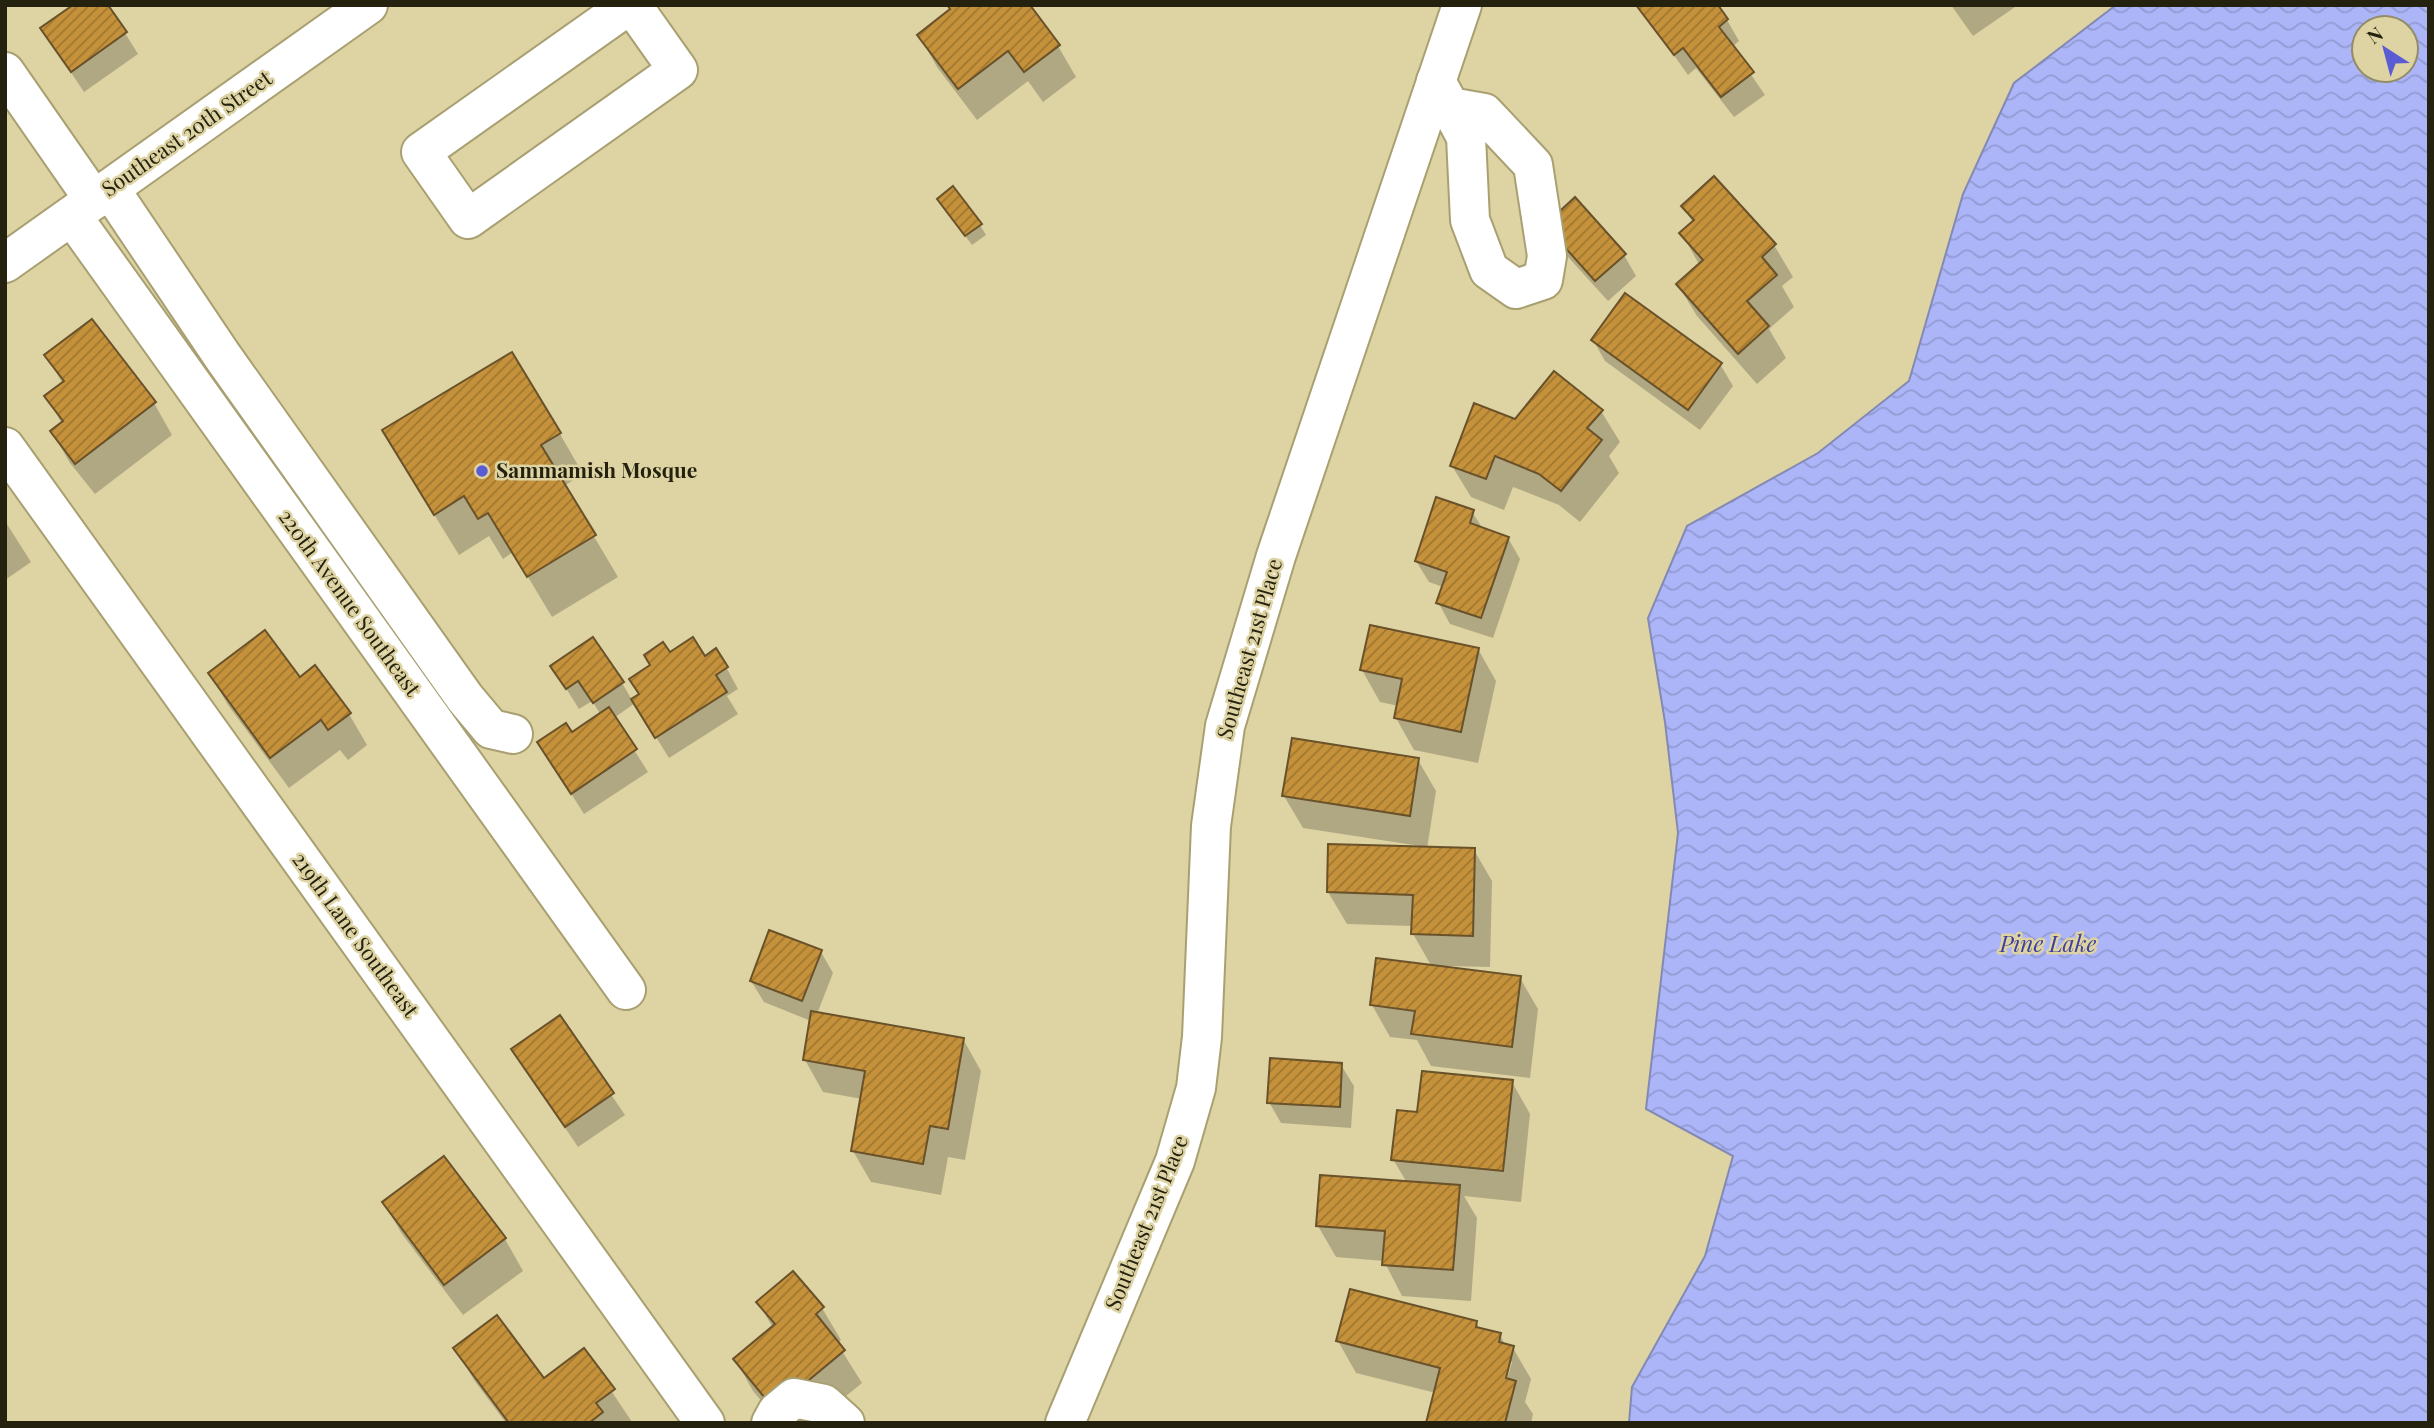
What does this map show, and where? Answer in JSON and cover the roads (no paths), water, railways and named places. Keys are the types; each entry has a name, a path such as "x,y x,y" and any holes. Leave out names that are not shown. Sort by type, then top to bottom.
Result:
{"street":[{"name":"Southeast 20th Street","path":"5,262 368,5"},
{"name":"Southeast 21st Place","path":"1065,1423 1175,1161 1196,1088 1202,1037 1211,826 1225,726 1276,556 1443,94 1462,5"},
{"path":"640,9 678,69 468,219 421,152 640,9"},
{"name":"220th Avenue Southeast","path":"5,72 626,990"},
{"path":"92,202 223,357 465,698 491,729 513,734"},
{"name":"219th Lane Southeast","path":"5,447 705,1423"},
{"path":"771,1423 777,1412 794,1398 824,1404 845,1423"}],"water":[{"name":"Pine Lake","path":"2116,5 2429,5 2429,1423 1629,1423 1632,1387 1705,1256 1733,1156 1646,1109 1678,833 1665,722 1648,618 1687,526 1818,453 1909,381 1963,194 2014,83"}],"place":[{"name":"Sammamish Mosque","path":"482,471"}]}
